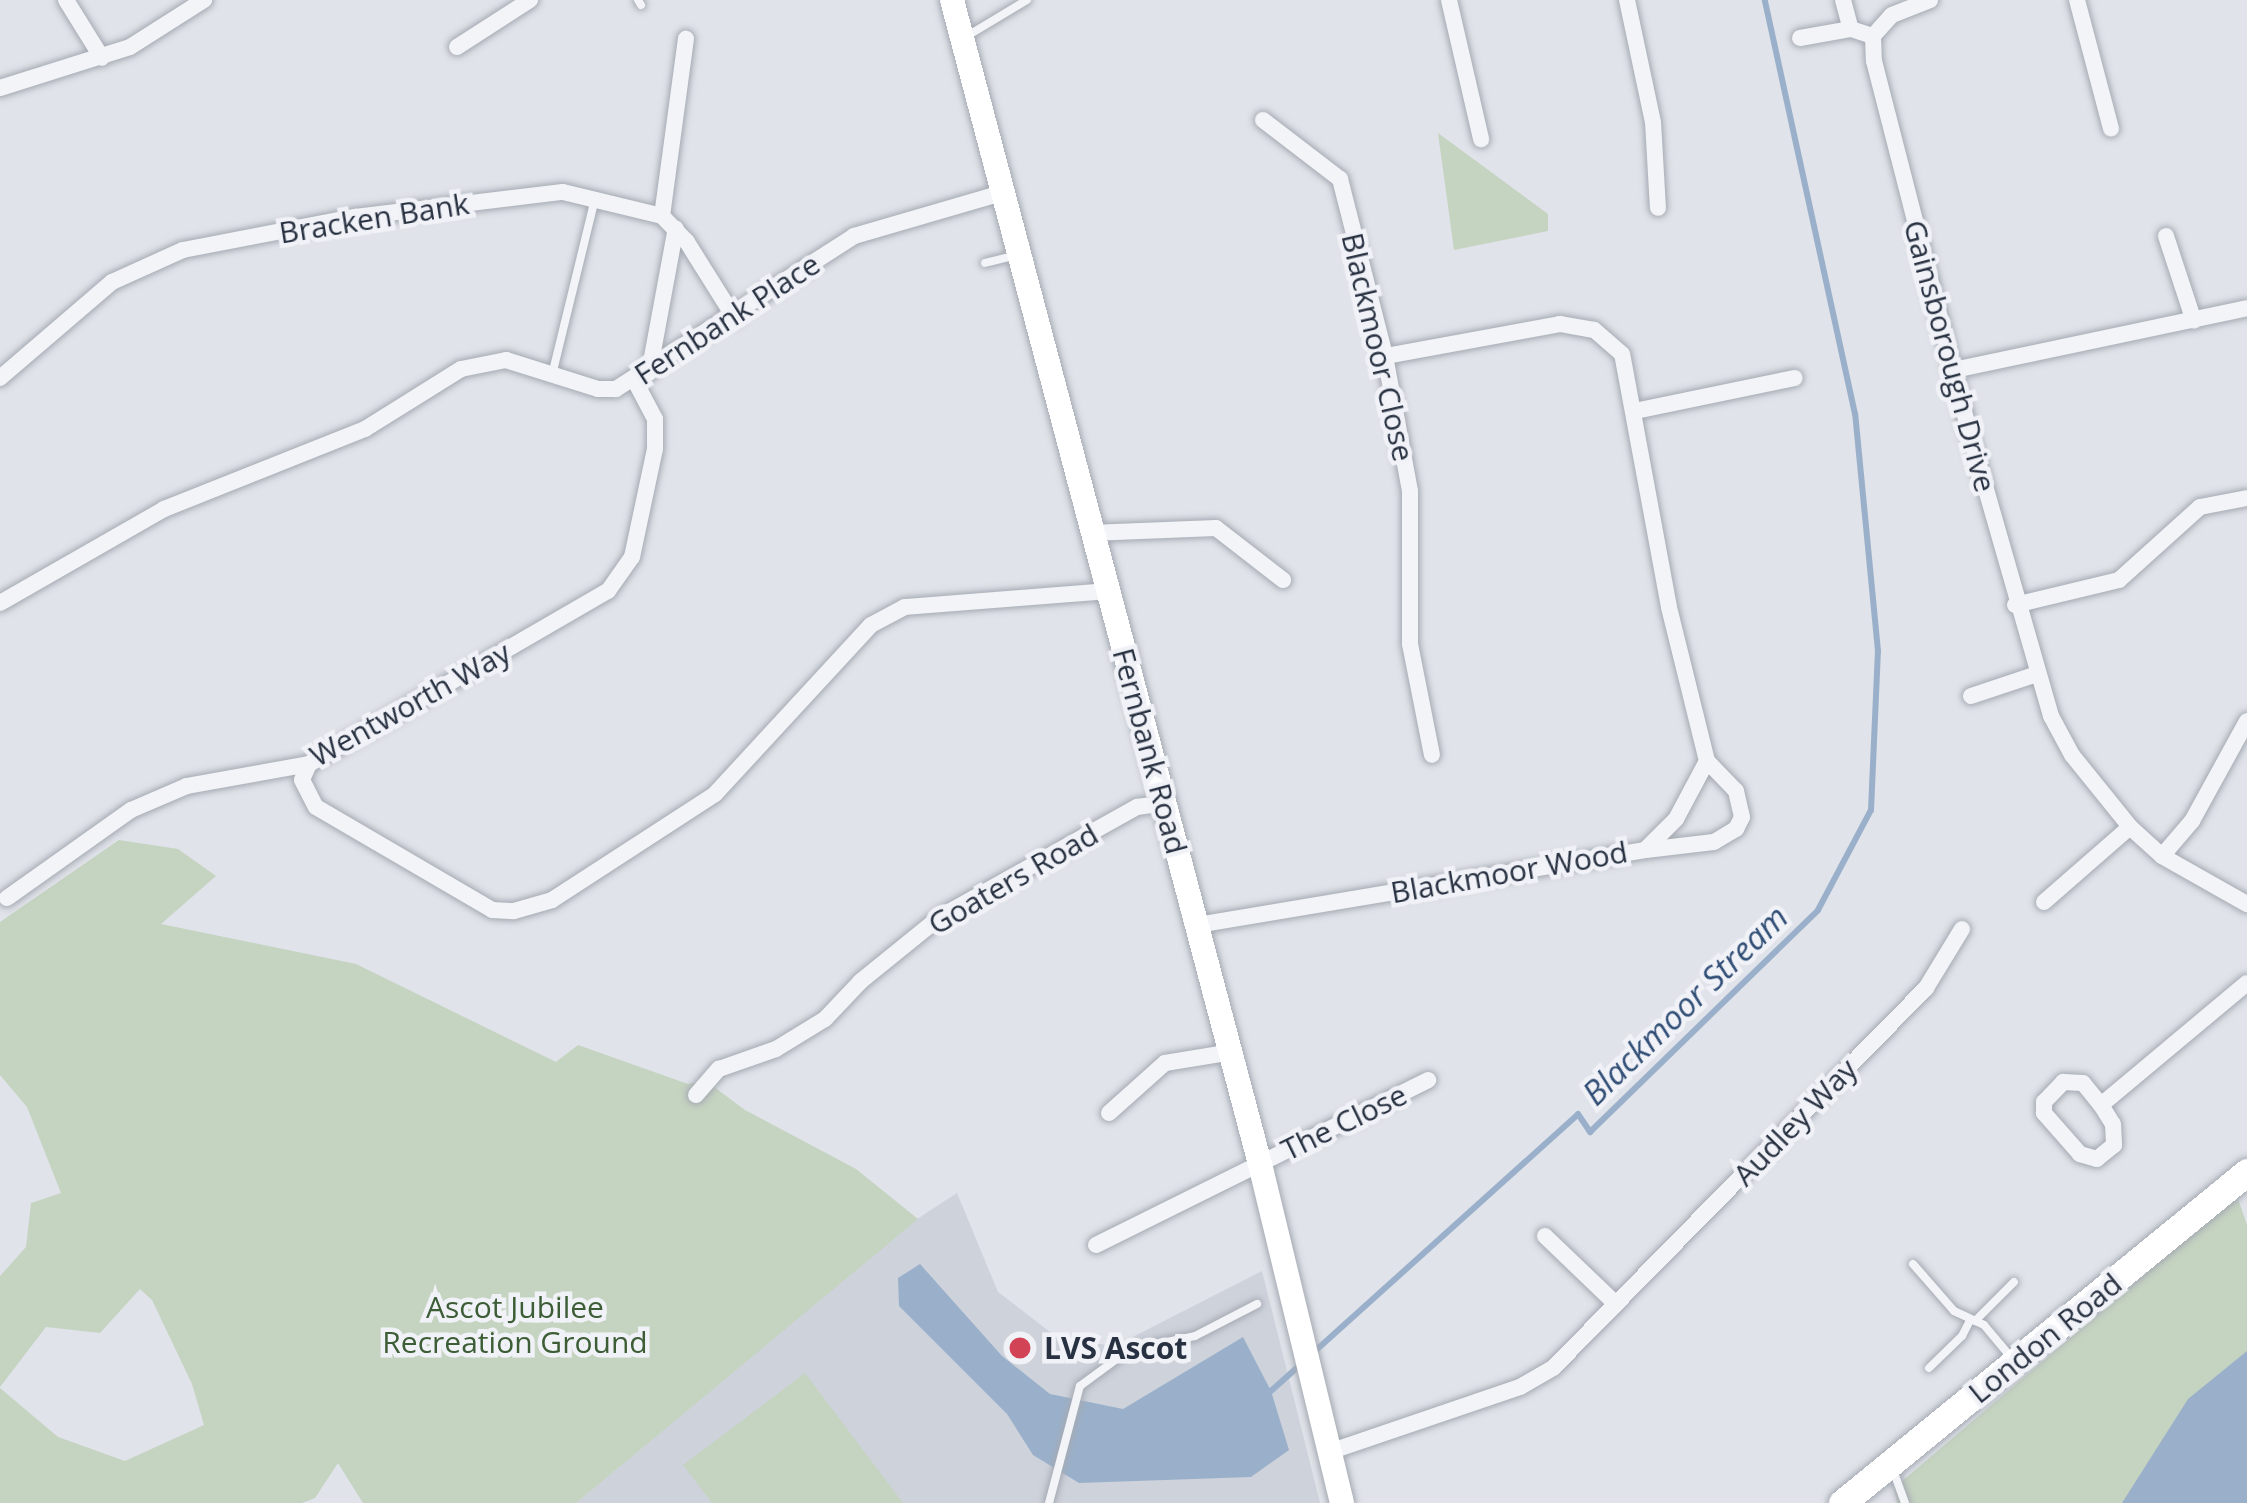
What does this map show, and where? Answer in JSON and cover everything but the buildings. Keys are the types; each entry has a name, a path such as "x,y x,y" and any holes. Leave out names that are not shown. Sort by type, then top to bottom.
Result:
{"main road":[{"name":"London Road","path":"1842,1503 2247,1172"}],"street":[{"path":"66,0 102,58"},
{"path":"0,88 130,47 204,0"},
{"path":"457,46 530,0"},
{"name":"Fernbank Road","path":"952,0 1197,925 1226,1053 1260,1164 1342,1503"},
{"path":"1449,0 1481,139"},
{"path":"1627,0 1653,122 1658,208"},
{"path":"1843,0 1851,29"},
{"path":"1800,38 1851,29 1873,36 1892,15 1930,0"},
{"path":"2077,0 2111,129"},
{"name":"Gainsborough Drive","path":"1873,36 1874,62 2015,605 2062,739 2130,827 2162,856 2247,904"},
{"path":"642,377 669,222 686,39"},
{"name":"Blackmoor Close","path":"1263,119 1340,179 1357,263 1385,356 1410,491 1410,644 1432,755"},
{"name":"Bracken Bank","path":"0,378 112,282 183,250 355,217 563,192 669,222"},
{"name":"Fernbank Place","path":"4,595 164,509 365,430 461,369 506,360 553,371 598,389 642,377 854,236 1002,193"},
{"path":"669,222 734,317"},
{"path":"2166,236 2194,322"},
{"path":"1954,370 2247,308"},
{"path":"1385,356 1560,325 1594,330 1622,354 1669,607 1707,761 1736,791 1742,817 1736,830 1714,842 1645,850"},
{"name":"Wentworth Way","path":"7,898 131,810 187,787 309,764 608,591 632,557 656,449 655,419 642,377"},
{"path":"1635,411 1796,378"},
{"path":"2015,605 2119,580 2200,507 2247,498"},
{"path":"1090,532 1216,528 1283,580"},
{"path":"309,764 302,780 316,807 492,910 514,911 552,900 715,794 871,625 905,607 1107,591"},
{"path":"1971,696 2037,674"},
{"path":"2162,856 2192,821 2247,721"},
{"name":"Blackmoor Wood","path":"1197,925 1645,850 1676,819 1707,761"},
{"name":"Goaters Road","path":"697,1095 719,1069 776,1049 825,1019 861,981 940,917 1137,807 1165,803"},
{"path":"2044,902 2130,827"},
{"name":"Audley Way","path":"1329,1452 1532,1382 1616,1304 1926,988 1962,929"},
{"path":"2101,1105 2247,983"},
{"path":"1109,1113 1166,1063 1226,1053"},
{"name":"The Close","path":"1096,1245 1428,1080"},
{"path":"2063,1082 2083,1083 2101,1105 2113,1124 2114,1145 2097,1159 2080,1154 2044,1113 2044,1102 2063,1082"},
{"path":"1545,1237 1616,1304"}],"lane":[{"path":"962,38 988,28 1027,0"},
{"path":"553,371 594,199"},
{"path":"985,263 1018,254"},
{"path":"1913,1264 1954,1312 1973,1320 2015,1362"},
{"path":"1929,1368 2014,1282"},
{"path":"1048,1503 1080,1386 1129,1350 1196,1336 1257,1304"},
{"path":"1891,1463 1905,1503"}],"shaded area":[{"name":"LVS Ascot","path":"957,1193 998,1292 1054,1335 1071,1340 1115,1346 1262,1271 1320,1503 576,1503 917,1219"}],"green space":[{"path":"1438,133 1548,214 1548,231 1454,250"},
{"name":"Ascot Jubilee Recreation Ground","path":"119,840 178,849 216,876 161,924 356,964 556,1062 578,1045 688,1084 706,1081 745,1110 856,1169 918,1219 576,1503 363,1503 338,1463 315,1498 302,1503 0,1503 0,1388 58,1437 125,1461 204,1425 192,1384 152,1300 140,1289 100,1333 46,1327 0,1387 0,1276 26,1247 31,1203 61,1193 27,1107 0,1075 0,922"},
{"path":"2237,1196 2247,1225 2247,1503 1897,1503 1894,1488"},
{"path":"805,1373 903,1503 712,1503 683,1465"}],"water":[{"path":"920,1264 1002,1356 1050,1394 1123,1409 1243,1337 1271,1391 1289,1450 1251,1477 1079,1483 1033,1455 1007,1414 899,1306 898,1278"},
{"path":"2247,1351 2247,1503 2122,1503 2188,1399"}],"waterway":[{"name":"Blackmoor Stream","path":"1314,1352 1578,1114 1590,1132 1818,910 1871,810 1878,651 1855,414 1765,0"},
{"name":"Blackmoor Stream","path":"1271,1391 1300,1365"}],"place":[{"name":"LVS Ascot","path":"1020,1348"}]}
